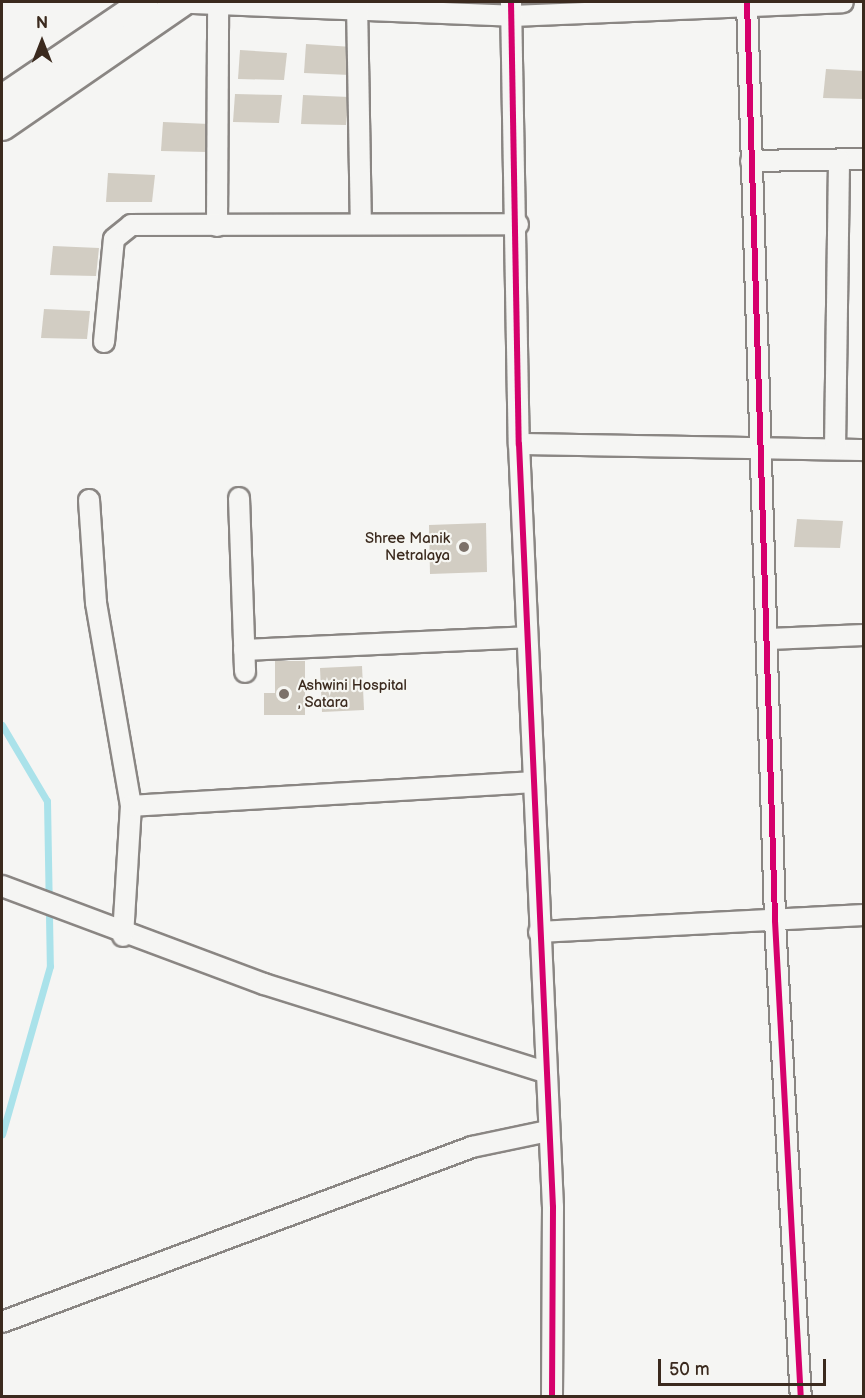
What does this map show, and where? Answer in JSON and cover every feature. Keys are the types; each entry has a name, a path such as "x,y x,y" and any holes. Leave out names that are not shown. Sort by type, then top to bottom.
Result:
{"street":[{"path":"2,98 143,2"},
{"path":"2,126 176,2 218,7 511,9 843,2"},
{"path":"747,4 759,445 769,639 775,921 801,1396"},
{"path":"217,226 218,7"},
{"path":"358,7 361,224"},
{"path":"511,9 518,224 519,444 548,1131 552,1396"},
{"path":"751,161 864,159"},
{"path":"835,449 839,160"},
{"path":"104,342 119,230 217,226 518,224"},
{"path":"519,444 759,445 864,450"},
{"path":"239,498 245,672"},
{"path":"89,500 96,603 131,806 123,936"},
{"path":"769,639 864,635"},
{"path":"244,650 527,637"},
{"path":"131,806 533,782"},
{"path":"2,886 123,936 544,1072"},
{"path":"539,932 864,915"},
{"path":"2,1322 472,1147 548,1131"}],"building":[{"path":"306,44 353,47 350,75 304,73"},
{"path":"240,50 287,53 284,80 238,79"},
{"path":"826,69 864,71 864,99 823,98"},
{"path":"235,94 282,95 279,123 233,122"},
{"path":"303,95 349,97 346,125 301,124"},
{"path":"163,122 209,124 207,152 161,151"},
{"path":"108,173 155,175 152,202 106,202"},
{"path":"53,246 99,248 96,276 50,275"},
{"path":"44,309 90,311 87,339 41,338"},
{"path":"797,519 843,521 840,548 794,547"},
{"path":"486,523 487,572 430,574 429,525"},
{"path":"275,661 305,661 305,715 264,715 264,693 275,693"},
{"path":"362,666 364,710 322,712 320,668"}],"waterway":[{"path":"2,725 47,801 50,966 2,1134"}],"cycle path":[{"path":"511,2 519,444 553,1207 552,1396"},
{"path":"747,2 775,921 801,1396"}],"place":[{"name":"Shree Manik Netralaya","path":"464,547"},
{"name":"Ashwini Hospital , Satara","path":"284,694"}]}
